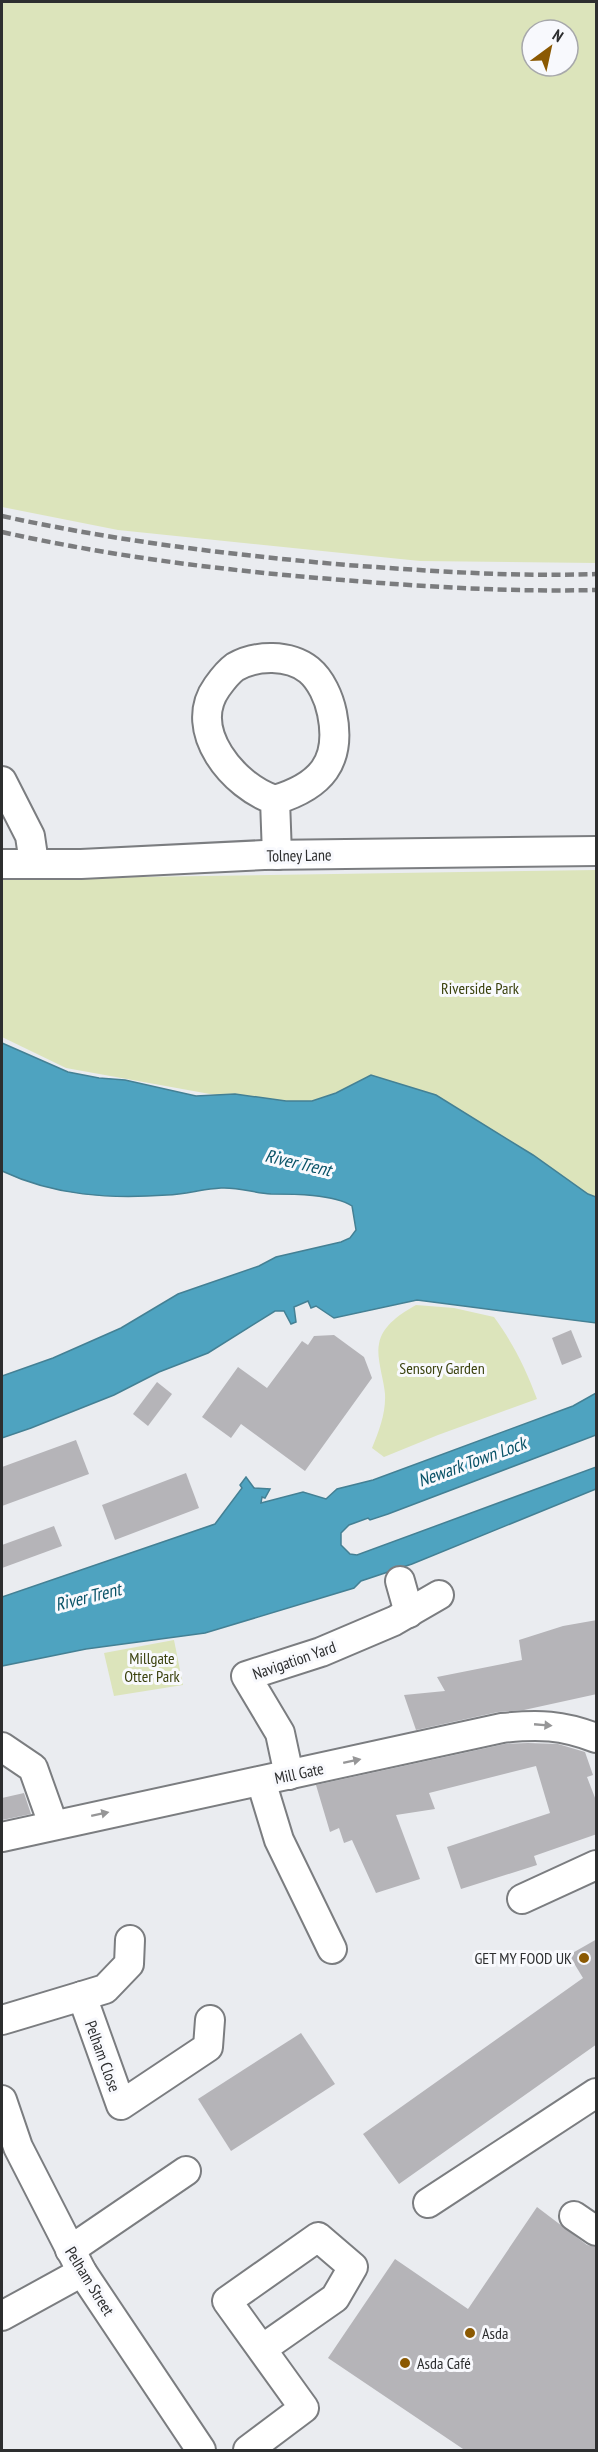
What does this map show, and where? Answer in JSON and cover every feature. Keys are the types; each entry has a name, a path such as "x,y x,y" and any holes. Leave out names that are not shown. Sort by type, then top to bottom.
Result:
{"street":[{"path":"272,658 291,660 316,677 330,702 336,739 332,757 314,780 299,793 275,800 264,797 228,768 213,746 208,728 209,705 215,690 224,678 234,668 249,661 272,658"},
{"path":"2,781 30,836 34,863"},
{"path":"275,800 277,855"},
{"name":"Tolney Lane","path":"2,864 81,864 277,855 597,851"},
{"path":"400,1581 410,1613"},
{"name":"Navigation Yard","path":"275,1778 280,1733 246,1676 321,1652 410,1613 439,1595"},
{"name":"Mill Gate","path":"2,1837 53,1824 511,1727 538,1724 572,1728 597,1738"},
{"path":"2,1747 33,1768 53,1824"},
{"path":"275,1778 279,1840 332,1949"},
{"path":"522,1899 597,1865"},
{"path":"2,2020 105,1989 129,1964 130,1940"},
{"name":"Pelham Close","path":"82,1996 121,2104 208,2047 210,2020"},
{"path":"428,2203 597,2093"},
{"name":"Pelham Street","path":"2,2100 18,2147 76,2261 201,2451"},
{"path":"2,2316 76,2261 186,2171"},
{"path":"248,2451 304,2408 262,2349"}],"green space":[{"path":"2,2 596,2 596,563 420,561 118,530 2,507"},
{"name":"Riverside Park","path":"596,870 596,1197 436,1095 371,1075 334,1095 318,1100 299,1102 221,1096 66,1068 2,1037 2,879"},
{"name":"Sensory Garden","path":"416,1305 454,1308 494,1317 518,1356 537,1399 384,1457 372,1448 382,1422 385,1401 379,1344 388,1325"},
{"name":"Millgate Otter Park","path":"174,1640 183,1685 114,1696 104,1653"}],"water":[{"name":"River Trent","path":"2,1043 68,1072 125,1080 196,1096 235,1094 286,1101 312,1101 336,1093 371,1075 436,1095 596,1197 596,1323 417,1300 334,1318 316,1306 311,1308 308,1301 294,1307 296,1322 291,1324 284,1311 275,1311 208,1353 159,1372 114,1395 2,1438 2,1376 53,1358 121,1328 178,1294 259,1266 276,1257 341,1242 350,1238 356,1230 352,1206 324,1197 228,1188 167,1195 104,1196 62,1191 2,1171"},
{"path":"596,1393 596,1435 388,1514 349,1525 341,1533 341,1545 350,1554 357,1555 596,1467 596,1489 412,1564 361,1581 354,1588 205,1633 86,1649 2,1666 2,1597 215,1524 242,1488 240,1485 246,1477 254,1488 270,1489 265,1498 262,1497 261,1503 303,1492 326,1499 337,1489 373,1480 573,1406"}],"building":[{"path":"571,1330 582,1357 562,1365 552,1338"},
{"path":"334,1335 364,1357 372,1378 305,1471 241,1424 231,1438 202,1417 238,1367 267,1388 302,1341 308,1345 314,1336"},
{"path":"157,1382 172,1394 148,1426 133,1414"},
{"path":"76,1440 89,1474 2,1506 2,1467"},
{"path":"186,1473 199,1508 115,1540 102,1505"},
{"path":"54,1526 62,1546 2,1568 2,1545"},
{"path":"597,1620 597,1694 416,1730 404,1695 445,1691 437,1677 522,1660 519,1640 563,1626"},
{"path":"505,1744 558,1744 585,1752 593,1775 587,1777 597,1803 597,1834 534,1856 537,1865 461,1889 447,1847 550,1813 536,1766 429,1793 435,1809 396,1815 420,1879 376,1893 352,1840 344,1843 339,1828 330,1832 316,1785"},
{"path":"24,1793 31,1814 2,1820 2,1798"},
{"path":"597,1939 597,2044 399,2184 363,2134 583,1978 569,1955"},
{"path":"301,2033 335,2084 231,2151 198,2099"},
{"name":"Asda","path":"537,2207 587,2245 597,2247 597,2451 466,2451 328,2358 395,2259 468,2309"}],"railway":[{"path":"2,516 131,540 304,561 472,573 596,574"},
{"path":"2,532 129,556 257,572 438,587 501,590 596,590"}],"place":[{"name":"GET MY FOOD UK","path":"584,1958"},
{"name":"Asda","path":"470,2333"},
{"name":"Asda Café","path":"405,2363"}],"water label":[{"name":"Newark Town Lock","path":"472,1462"}]}
